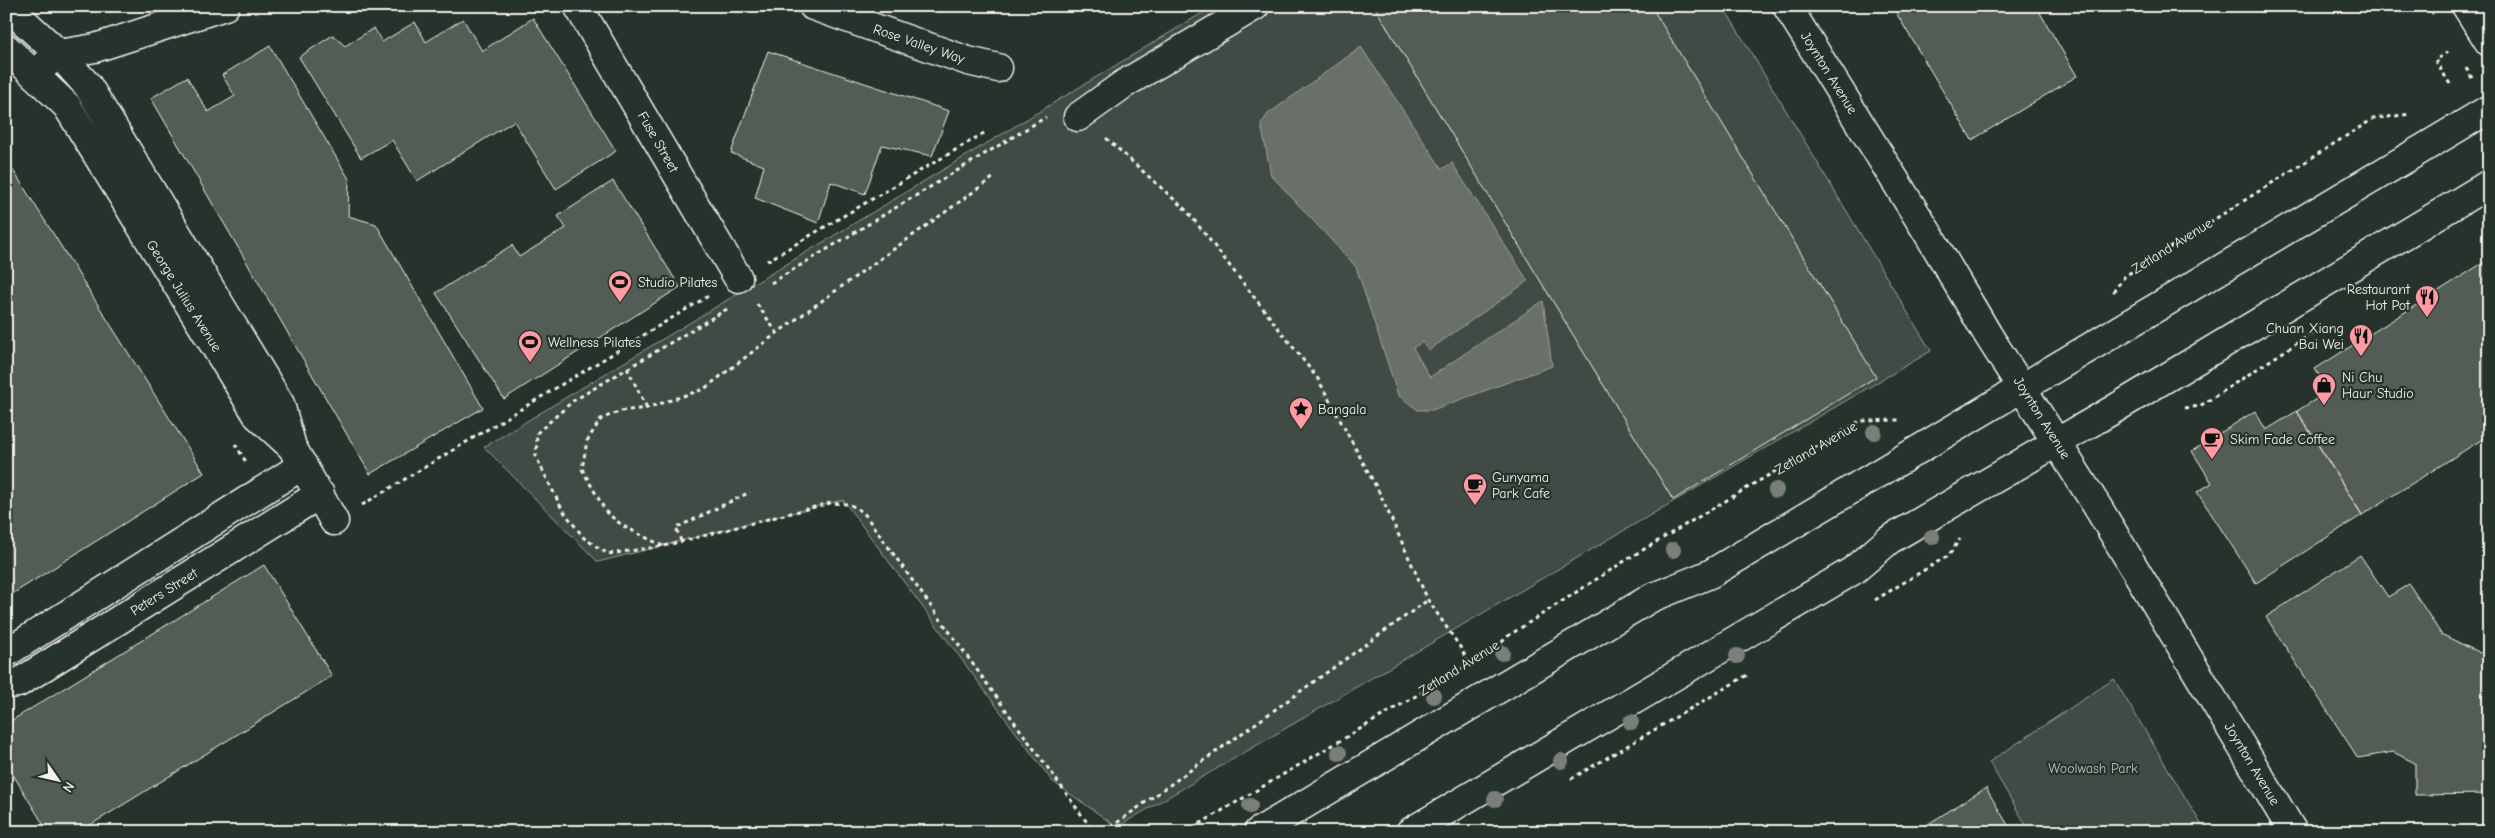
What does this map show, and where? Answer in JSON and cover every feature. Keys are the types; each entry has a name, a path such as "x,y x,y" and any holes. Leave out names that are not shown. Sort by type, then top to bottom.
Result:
{"street":[{"name":"George Julius Avenue","path":"7,6 59,54 88,86 280,404 298,456 334,521"},
{"path":"34,73 59,54 95,48 225,6"},
{"name":"Fuse Street","path":"578,6 736,292"},
{"name":"Rose Valley Way","path":"813,6 968,61 998,68"},
{"path":"1078,117 1105,96 1255,6"},
{"name":"Joynton Avenue","path":"1787,6 1930,235 1988,335 2057,442 2293,832"},
{"path":"2466,6 2489,42"},
{"name":"George Julius Avenue","path":"6,48 67,106 258,416 298,456"},
{"path":"1258,832 1651,598 1710,574 2489,109"},
{"path":"85,136 112,126"},
{"path":"1410,832 1854,570 1889,540 2489,184"},
{"path":"6,653 298,456"},
{"name":"Peters Street","path":"6,684 18,683 320,494"}],"path":[{"path":"2450,51 2435,60 2450,84"},
{"path":"2467,84 2474,80"},
{"path":"768,285 1039,119 1060,113 1078,117 1111,141 1187,211 1318,378 1380,494 1428,600 1469,664 1486,696"},
{"name":"Zetland Avenue","path":"2107,299 2125,276 2372,119 2419,114"},
{"path":"986,132 736,292 627,368 573,402 537,433 536,457 562,509 584,538 608,554 664,546 830,503 849,504 863,512 1094,832"},
{"path":"664,546 650,537 623,526 606,512 582,469 587,441 602,419 622,411 647,408 704,389 777,333 994,177"},
{"path":"334,521 736,292"},
{"path":"756,303 777,333"},
{"path":"627,368 647,408"},
{"name":"Zetland Avenue","path":"1490,652 1508,636 1631,557 1860,422 1908,419"},
{"path":"681,541 676,528 750,492"},
{"path":"1104,832 1428,600"},
{"name":"Zetland Avenue","path":"1186,832 1476,660"}],"green space":[{"path":"1214,6 1723,6 1931,351 1117,827 1052,781 843,500 598,562 484,447"},
{"name":"Woolwash Park","path":"2114,679 2206,832 2030,832 1989,762"}],"shaded area":[{"path":"1361,47 1442,169 1452,163 1528,281 1429,350 1422,342 1413,348 1430,377 1543,301 1552,366 1432,410 1418,410 1398,395 1356,267 1271,175 1261,124 1268,114"}],"building":[{"path":"1374,6 1651,6 1876,377 1673,500"},
{"path":"1892,6 1998,8 2036,6 2077,76 1972,140"},
{"path":"533,18 616,151 556,189 514,121 417,181 392,140 361,158 299,57 333,35 345,46 374,28 382,42 415,22 426,42 463,19 482,51"},
{"path":"270,46 349,179 348,216 376,224 483,408 370,474 151,98 187,77 208,112 235,96 222,75"},
{"path":"768,51 949,111 932,156 882,145 865,194 831,182 818,223 755,198 764,166 731,153"},
{"path":"6,159 204,473 6,598"},
{"path":"613,181 680,287 504,399 436,293 512,245 519,257 566,228 558,216"},
{"path":"2489,259 2489,435 2362,515 2297,411 2329,391 2315,369"},
{"path":"2255,411 2266,430 2297,411 2362,515 2256,583 2197,492 2212,483 2192,451"},
{"path":"2360,555 2388,597 2409,584 2441,634 2480,653 2489,653 2489,794 2415,795 2415,763 2393,752 2358,758 2266,617"},
{"path":"264,565 332,676 79,832 48,832 6,763 6,724"},
{"path":"1986,788 2012,832 1915,832"}],"place":[{"name":"Studio Pilates","path":"620,303"},
{"name":"Restaurant Hot Pot","path":"2427,318"},
{"name":"Chuan Xiang Bai Wei","path":"2361,357"},
{"name":"Wellness Pilates","path":"530,363"},
{"name":"Ni Chu Haur Studio","path":"2324,406"},
{"name":"Bangala","path":"1301,430"},
{"name":"Skim Fade Coffee","path":"2212,460"},
{"name":"Gunyama Park Cafe","path":"1475,506"}]}
